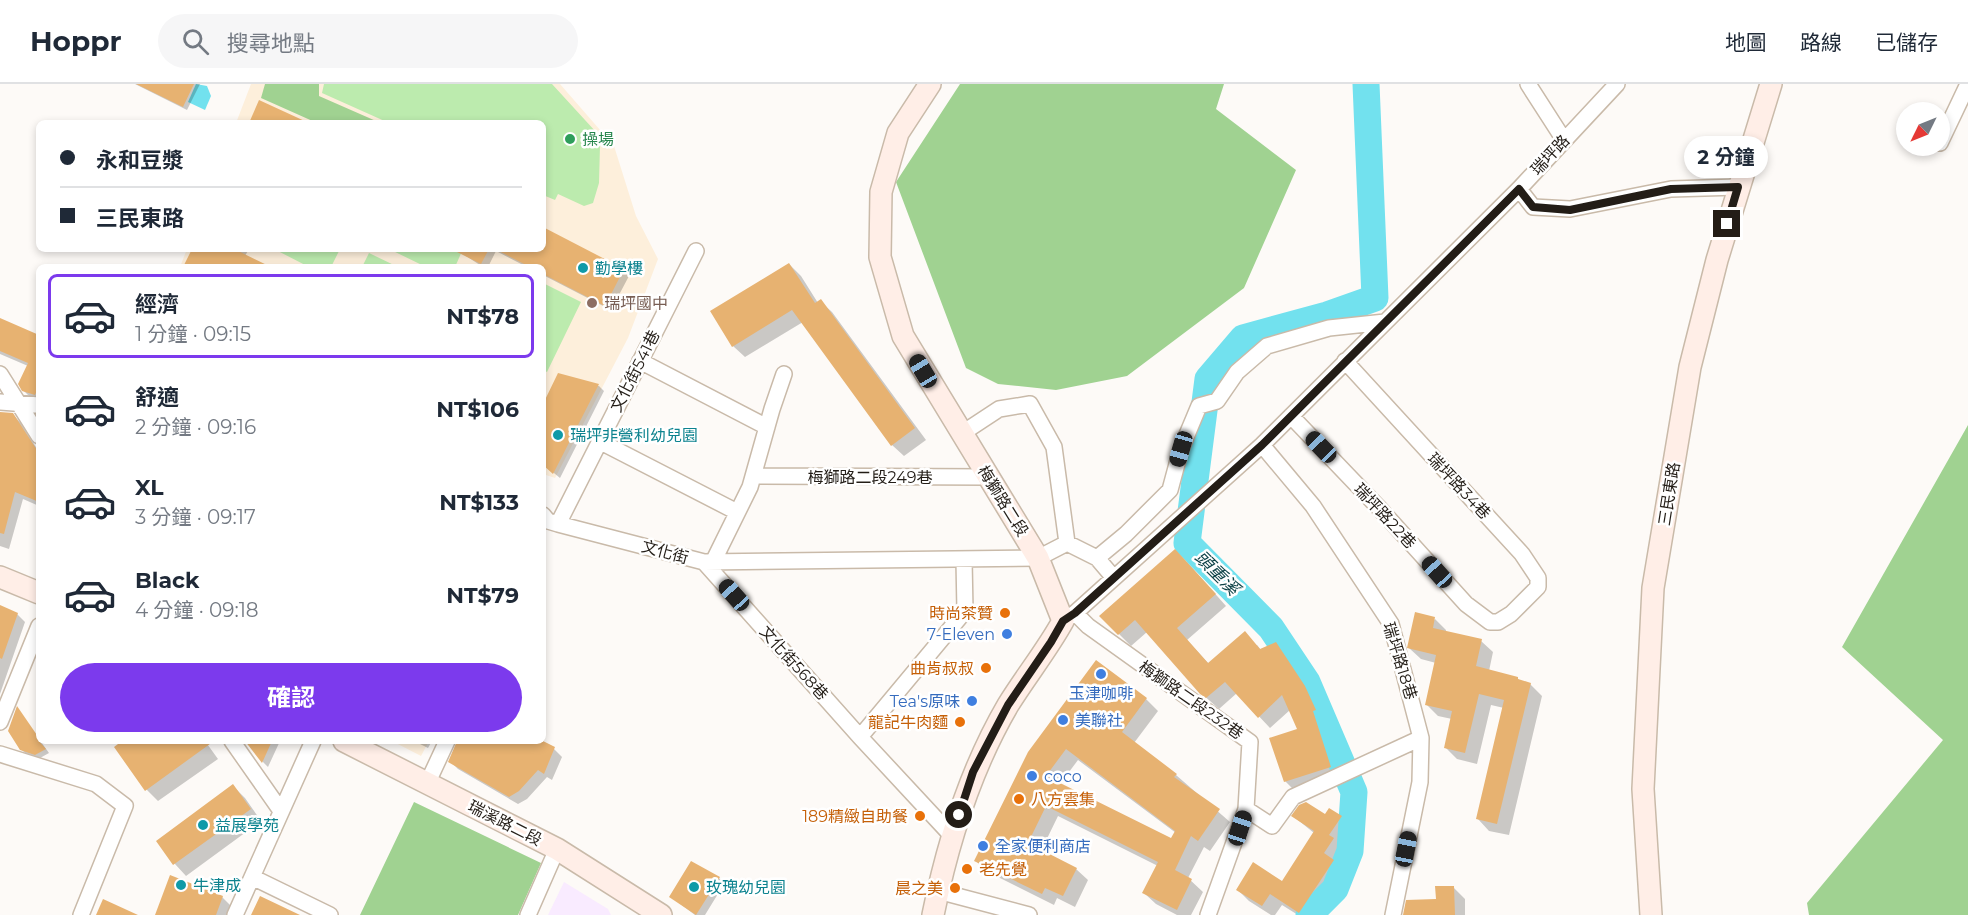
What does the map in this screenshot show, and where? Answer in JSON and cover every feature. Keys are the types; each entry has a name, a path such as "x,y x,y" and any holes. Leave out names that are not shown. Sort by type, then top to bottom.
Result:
{"street":[{"name":"梅獅路二段","path":"930,84 897,133 881,192 880,257 903,336 1038,558 1069,617"},
{"path":"1528,84 1564,140"},
{"name":"瑞坪路","path":"1069,617 1262,445 1519,189 1617,84"},
{"name":"三民東路","path":"1651,915 1643,789 1653,588 1690,367 1717,260 1771,84"},
{"path":"1950,121 1968,84"},
{"path":"1519,189 1533,207 1570,210 1671,189 1738,187"},
{"name":"文化街541巷","path":"548,523 599,441 696,251"},
{"path":"1097,558 1126,534 1170,490 1181,449 1198,406 1217,401 1237,372 1267,346 1329,328 1385,322"},
{"path":"640,361 767,427"},
{"name":"瑞坪路34巷","path":"1345,361 1527,562 1538,578 1538,587 1511,614"},
{"path":"0,374 36,431"},
{"path":"709,562 737,512 753,476 784,374"},
{"path":"0,402 36,405"},
{"path":"961,434 999,409 1030,404 1054,447 1067,543"},
{"name":"瑞坪路22巷","path":"1291,416 1466,604 1490,622 1498,622 1511,614"},
{"path":"599,441 737,512"},
{"name":"瑞坪路18巷","path":"1262,445 1312,506 1391,624 1421,738 1420,782 1393,915"},
{"name":"梅獅路二段249巷","path":"753,476 988,477"},
{"name":"文化街","path":"548,523 709,562 1038,558"},
{"path":"1067,543 1097,558 1114,578"},
{"path":"1038,558 1067,543"},
{"path":"860,738 965,610 964,560"},
{"name":"文化街568巷","path":"709,562 860,738 952,836"},
{"path":"0,577 36,592"},
{"path":"933,915 952,836 973,772 1008,705 1069,617"},
{"name":"梅獅路二段232巷","path":"1069,617 1088,626 1250,742 1246,809"},
{"path":"0,722 36,633"},
{"path":"1208,915 1246,809 1272,826 1293,797 1421,738"},
{"path":"234,744 281,812"},
{"path":"235,915 312,744"},
{"name":"瑞溪路二段","path":"350,744 557,849 661,915"},
{"path":"427,784 446,744"},
{"path":"0,754 96,784 125,807 81,915"},
{"path":"528,915 557,849"},
{"path":"252,877 330,915"},
{"path":"938,891 1029,915"}],"shaded area":[{"name":"瑞坪國中","path":"251,84 560,84 614,146 636,216 658,259 628,338 555,478 546,475 546,264 181,264 186,252 546,252 546,120 237,120"},
{"path":"398,744 427,744 421,756"},
{"path":"564,882 608,909 611,915 548,915"}],"green space":[{"path":"265,84 319,84 319,96 374,120 310,120 261,98"},
{"name":"操場","path":"324,84 552,84 596,132 600,146 599,183 593,203 584,206 558,194 555,200 546,196 546,120 382,120 322,93"},
{"path":"960,84 1224,84 1216,109 1296,170 1244,288 1127,376 1056,390 998,384 966,368 896,182"},
{"path":"280,252 338,252 332,264 303,264"},
{"path":"395,252 462,252 456,264 420,264"},
{"path":"369,253 392,264 364,264"},
{"path":"546,284 581,302 546,372"},
{"path":"1968,425 1968,915 1809,915 1807,903 1943,740 1842,647"},
{"path":"414,802 541,863 518,915 360,915"}],"water":[{"path":"196,84 207,86 211,96 205,110 188,102"}],"building":[{"path":"136,84 194,84 183,107"},
{"path":"259,100 302,120 250,120"},
{"name":"勤學樓","path":"546,229 624,269 605,306 546,276 546,264 524,264 501,252 546,252"},
{"path":"190,252 240,252 265,264 184,264"},
{"path":"457,252 487,252 481,264"},
{"path":"789,263 815,303 821,299 915,428 891,446 792,310 732,347 710,311"},
{"path":"0,318 36,334 35,395 22,391 18,384 28,363 0,351"},
{"name":"瑞坪非營利幼兒園","path":"558,373 599,384 553,474 546,468 546,398"},
{"path":"0,412 13,413 36,448 36,501 15,492 4,534 0,533"},
{"path":"1175,549 1216,594 1177,628 1208,663 1245,631 1260,649 1276,642 1305,686 1316,710 1313,711 1331,767 1284,782 1269,738 1297,729 1282,695 1258,718 1225,682 1206,698 1135,620 1118,635 1099,616"},
{"path":"0,605 18,613 2,659 0,658"},
{"path":"1415,612 1435,617 1433,628 1482,639 1476,666 1518,677 1518,679 1531,683 1497,824 1476,819 1504,700 1479,694 1465,753 1444,748 1452,711 1425,705 1436,655 1407,648"},
{"path":"1096,660 1147,698 1122,732 1177,774 1174,777 1220,809 1198,841 1191,836 1175,870 1192,879 1177,910 1142,893 1158,862 1046,806 1028,843 1077,868 1063,896 1045,888 1042,894 974,861 1028,752","holes":["1066,749 1175,831 1171,838 1046,776"]},
{"path":"17,706 36,734 36,744 42,744 46,749 35,755 20,750 8,731"},
{"path":"546,742 555,747 544,774 538,770 519,791 509,797 448,762 456,744"},
{"path":"118,744 210,744 145,791 114,747"},
{"path":"247,744 271,744 262,763"},
{"name":"益展學苑","path":"233,784 251,809 173,865 156,841"},
{"path":"1306,802 1325,814 1329,808 1342,816 1329,835 1334,838 1324,853 1334,860 1299,913 1270,894 1262,906 1236,890 1253,862 1282,881 1314,831 1291,816 1299,805"},
{"name":"玫瑰幼兒園","path":"691,861 720,877 696,915 669,897"},
{"name":"牛津成","path":"170,875 223,896 216,915 155,915"},
{"path":"1435,886 1454,886 1455,915 1403,915 1406,900 1436,899"},
{"path":"260,896 300,915 251,915"},
{"path":"103,899 138,915 96,915"}],"waterway":[{"name":"頭重溪","path":"1309,915 1335,889 1350,851 1354,792 1307,682 1271,628 1187,543 1208,379 1243,338 1327,315 1375,298 1366,84"}],"place":[{"name":"操場","path":"570,139"},
{"name":"勤學樓","path":"583,268"},
{"name":"瑞坪國中","path":"592,303"},
{"name":"瑞坪非營利幼兒園","path":"558,435"},
{"name":"時尚茶贊","path":"1005,613"},
{"name":"7-Eleven","path":"1007,634"},
{"name":"曲肯叔叔","path":"986,668"},
{"name":"玉津咖啡","path":"1101,674"},
{"name":"Tea's原味","path":"972,701"},
{"name":"美聯社","path":"1063,720"},
{"name":"龍記牛肉麵","path":"960,722"},
{"name":"coco","path":"1032,776"},
{"name":"八方雲集","path":"1019,799"},
{"name":"189精緻自助餐","path":"920,816"},
{"name":"益展學苑","path":"203,825"},
{"name":"全家便利商店","path":"983,846"},
{"name":"老先覺","path":"967,869"},
{"name":"牛津成","path":"181,885"},
{"name":"玫瑰幼兒園","path":"694,887"},
{"name":"晨之美","path":"955,888"}],"route":[{"path":"959,815 973,772 1008,705 1063,621 1075,613 1262,445 1519,189 1533,207 1570,210 1671,189 1738,187 1727,224"}]}
